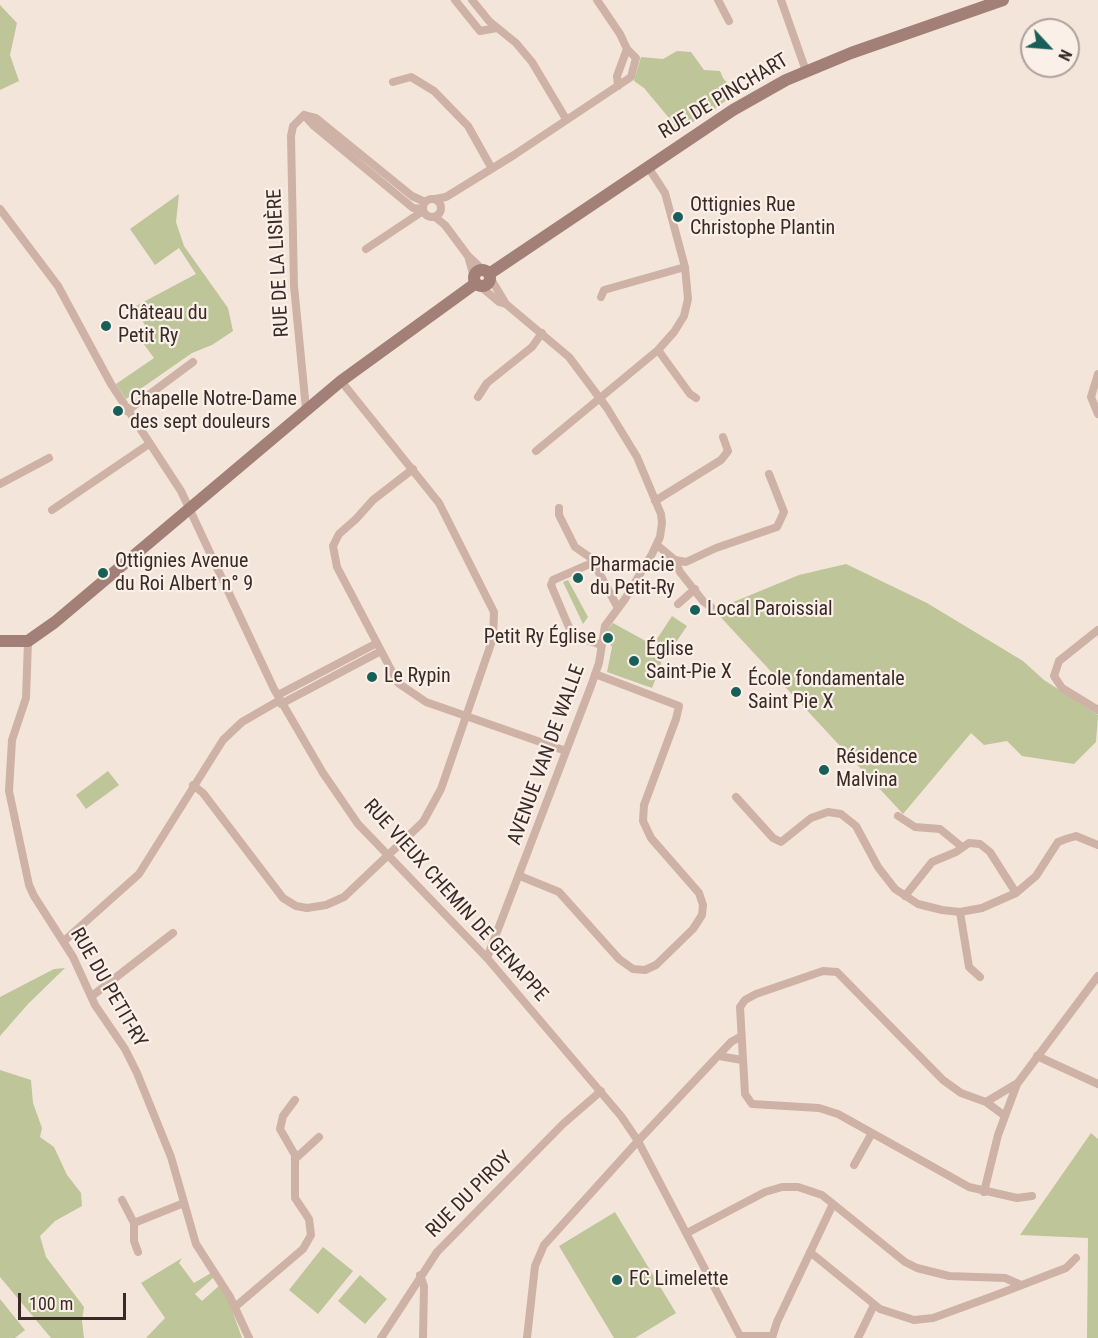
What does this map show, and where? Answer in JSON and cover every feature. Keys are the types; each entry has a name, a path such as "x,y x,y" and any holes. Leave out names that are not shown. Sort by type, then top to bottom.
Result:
{"main road":[{"name":"RUE DE PINCHART","path":"28,641 71,610 341,381 482,278 734,110 806,71 1003,0"},
{"path":"0,640 28,641"}],"street":[{"path":"455,0 480,31 497,28"},
{"path":"472,0 532,62 566,119"},
{"path":"366,249 631,78 636,61 597,0"},
{"path":"718,0 729,21"},
{"path":"781,0 806,71"},
{"path":"618,86 617,76 627,49"},
{"path":"393,82 411,77 434,91 468,126 491,167"},
{"path":"291,112 316,118 429,209 445,225 482,278"},
{"name":"RUE DE LA LISIÈRE","path":"302,116 291,129 291,146 294,286 306,410"},
{"path":"536,451 658,350 684,316 688,299 686,267 665,193 648,167"},
{"name":"RUE VIEUX CHEMIN DE GENAPPE","path":"0,209 58,286 127,411 189,508 280,700 323,773 358,824 487,958 601,1091 638,1141 741,1337"},
{"path":"601,297 604,290 686,267"},
{"name":"AVENUE VAN DE WALLE","path":"482,278 499,302 506,304"},
{"name":"AVENUE VAN DE WALLE","path":"482,278 506,304 569,357 634,452 662,523 657,545 605,626 595,674 487,958"},
{"path":"478,397 487,383 532,347 542,333"},
{"path":"658,350 690,394 696,398"},
{"path":"127,411 193,362"},
{"path":"1098,374 1091,397 1098,414"},
{"path":"193,785 203,793 283,898 296,906 314,908 339,900 418,828 433,808 493,638 494,612 439,503 341,381"},
{"path":"655,501 721,460 728,451 723,437"},
{"path":"52,510 149,444"},
{"path":"0,484 49,458"},
{"path":"412,469 373,500 339,534 333,546 337,567 398,683 411,694 426,702 566,752"},
{"path":"675,560 686,562 780,524 783,506 769,474"},
{"path":"559,508 560,515 576,548 590,557 618,608"},
{"path":"657,545 675,560 680,572 711,607"},
{"path":"592,562 553,580 551,585 571,632 575,636 601,645"},
{"path":"678,604 695,589"},
{"path":"1098,630 1059,662 1054,671 1056,683 1098,710"},
{"name":"RUE DU PETIT-RY","path":"28,641 26,698 12,740 9,791 29,885 64,941 95,1005 125,1049 145,1091 171,1157 196,1244 235,1307 249,1338"},
{"path":"64,941 139,874 212,754 231,731 248,718 379,647"},
{"path":"520,876 559,892 628,967 645,970 663,960 697,924 703,908 699,893 651,838 642,821 644,805 676,718 678,706 595,674"},
{"path":"736,797 773,838 781,842 803,822 831,812 841,814 853,822 883,875 905,896 929,908 960,912 999,903 1016,893 1042,871 1059,842 1076,836 1098,845"},
{"path":"897,816 915,827 940,829 962,847"},
{"path":"905,896 932,862 972,843 987,849 1016,893"},
{"path":"960,912 969,967 980,976"},
{"path":"92,996 173,933"},
{"path":"1005,1116 986,1102 961,1093 943,1080 834,970 793,981 745,1000 739,1011 745,1094 752,1104 819,1108 872,1133 950,1178 984,1192 1017,1198 1032,1196"},
{"path":"984,1192 1005,1116 1017,1084 1098,976"},
{"path":"527,1338 535,1266 540,1252 638,1141 731,1042 740,1037"},
{"path":"719,1056 742,1060"},
{"path":"1037,1056 1098,1084"},
{"path":"986,1102 1017,1084"},
{"name":"RUE DU PIROY","path":"381,1338 420,1275 455,1234 563,1124 601,1091"},
{"path":"235,1307 303,1248 310,1239 312,1230 309,1219 295,1198 296,1159 293,1150 282,1137 280,1129 283,1116 296,1100"},
{"path":"854,1166 872,1133"},
{"path":"296,1159 319,1137"},
{"path":"687,1233 777,1188 794,1186 809,1189 833,1204 905,1262 917,1268 949,1276 1005,1278 1021,1285"},
{"path":"122,1200 134,1223 134,1241 138,1252"},
{"path":"134,1223 184,1203"},
{"path":"741,1337 772,1337 833,1204"},
{"path":"810,1252 874,1305 902,1318 927,1319 1066,1268 1076,1258"},
{"path":"420,1275 424,1286 423,1338"},
{"path":"858,1338 874,1305"}],"green space":[{"path":"0,5 17,23 10,55 19,81 0,90"},
{"path":"677,51 691,52 704,70 720,71 736,93 708,114 671,134 674,124 644,88 634,81 641,57 663,59"},
{"path":"179,194 176,222 184,246 228,308 233,331 212,345 192,353 126,399 116,384 154,358 143,343 152,337 134,307 196,274 179,248 155,265 130,229"},
{"path":"846,564 927,603 1023,661 1044,680 1098,715 1096,742 1074,764 1022,756 1007,741 984,745 971,733 903,814 714,610 799,575"},
{"path":"568,580 588,617 583,624 563,582"},
{"path":"672,616 687,626 670,651 655,642"},
{"path":"613,623 662,650 661,665 652,688 607,672 612,647 606,638 607,630"},
{"path":"108,771 119,785 86,809 76,795"},
{"path":"65,968 28,1004 0,1036 0,997 54,969"},
{"path":"0,1070 31,1080 33,1103 42,1128 40,1137 54,1147 67,1175 81,1193 82,1206 55,1221 40,1236 46,1257 84,1307 82,1321 84,1338 51,1338 0,1277"},
{"path":"1091,1133 1098,1139 1098,1338 1087,1338 1088,1238 1020,1235"},
{"name":"FC Limelette","path":"615,1212 676,1313 635,1338 614,1338 559,1246"},
{"path":"323,1247 353,1271 318,1314 289,1290"},
{"path":"182,1258 179,1263 194,1283 211,1273 214,1277 195,1294 202,1301 220,1285 228,1299 242,1338 146,1338 165,1318 141,1283"},
{"path":"360,1275 387,1299 365,1324 338,1301"},
{"path":"0,1299 25,1330 15,1338 0,1338"}],"place":[{"name":"Ottignies Rue Christophe Plantin","path":"678,217"},
{"name":"Château du Petit Ry","path":"106,326"},
{"name":"Chapelle Notre-Dame des sept douleurs","path":"118,411"},
{"name":"Ottignies Avenue du Roi Albert n° 9","path":"103,573"},
{"name":"Pharmacie du Petit-Ry","path":"578,578"},
{"name":"Local Paroissial","path":"695,610"},
{"name":"Petit Ry Église","path":"608,638"},
{"name":"Église Saint-Pie X","path":"634,661"},
{"name":"Le Rypin","path":"372,677"},
{"name":"École fondamentale Saint Pie X","path":"736,692"},
{"name":"Résidence Malvina","path":"824,770"},
{"name":"FC Limelette","path":"617,1280"}]}
